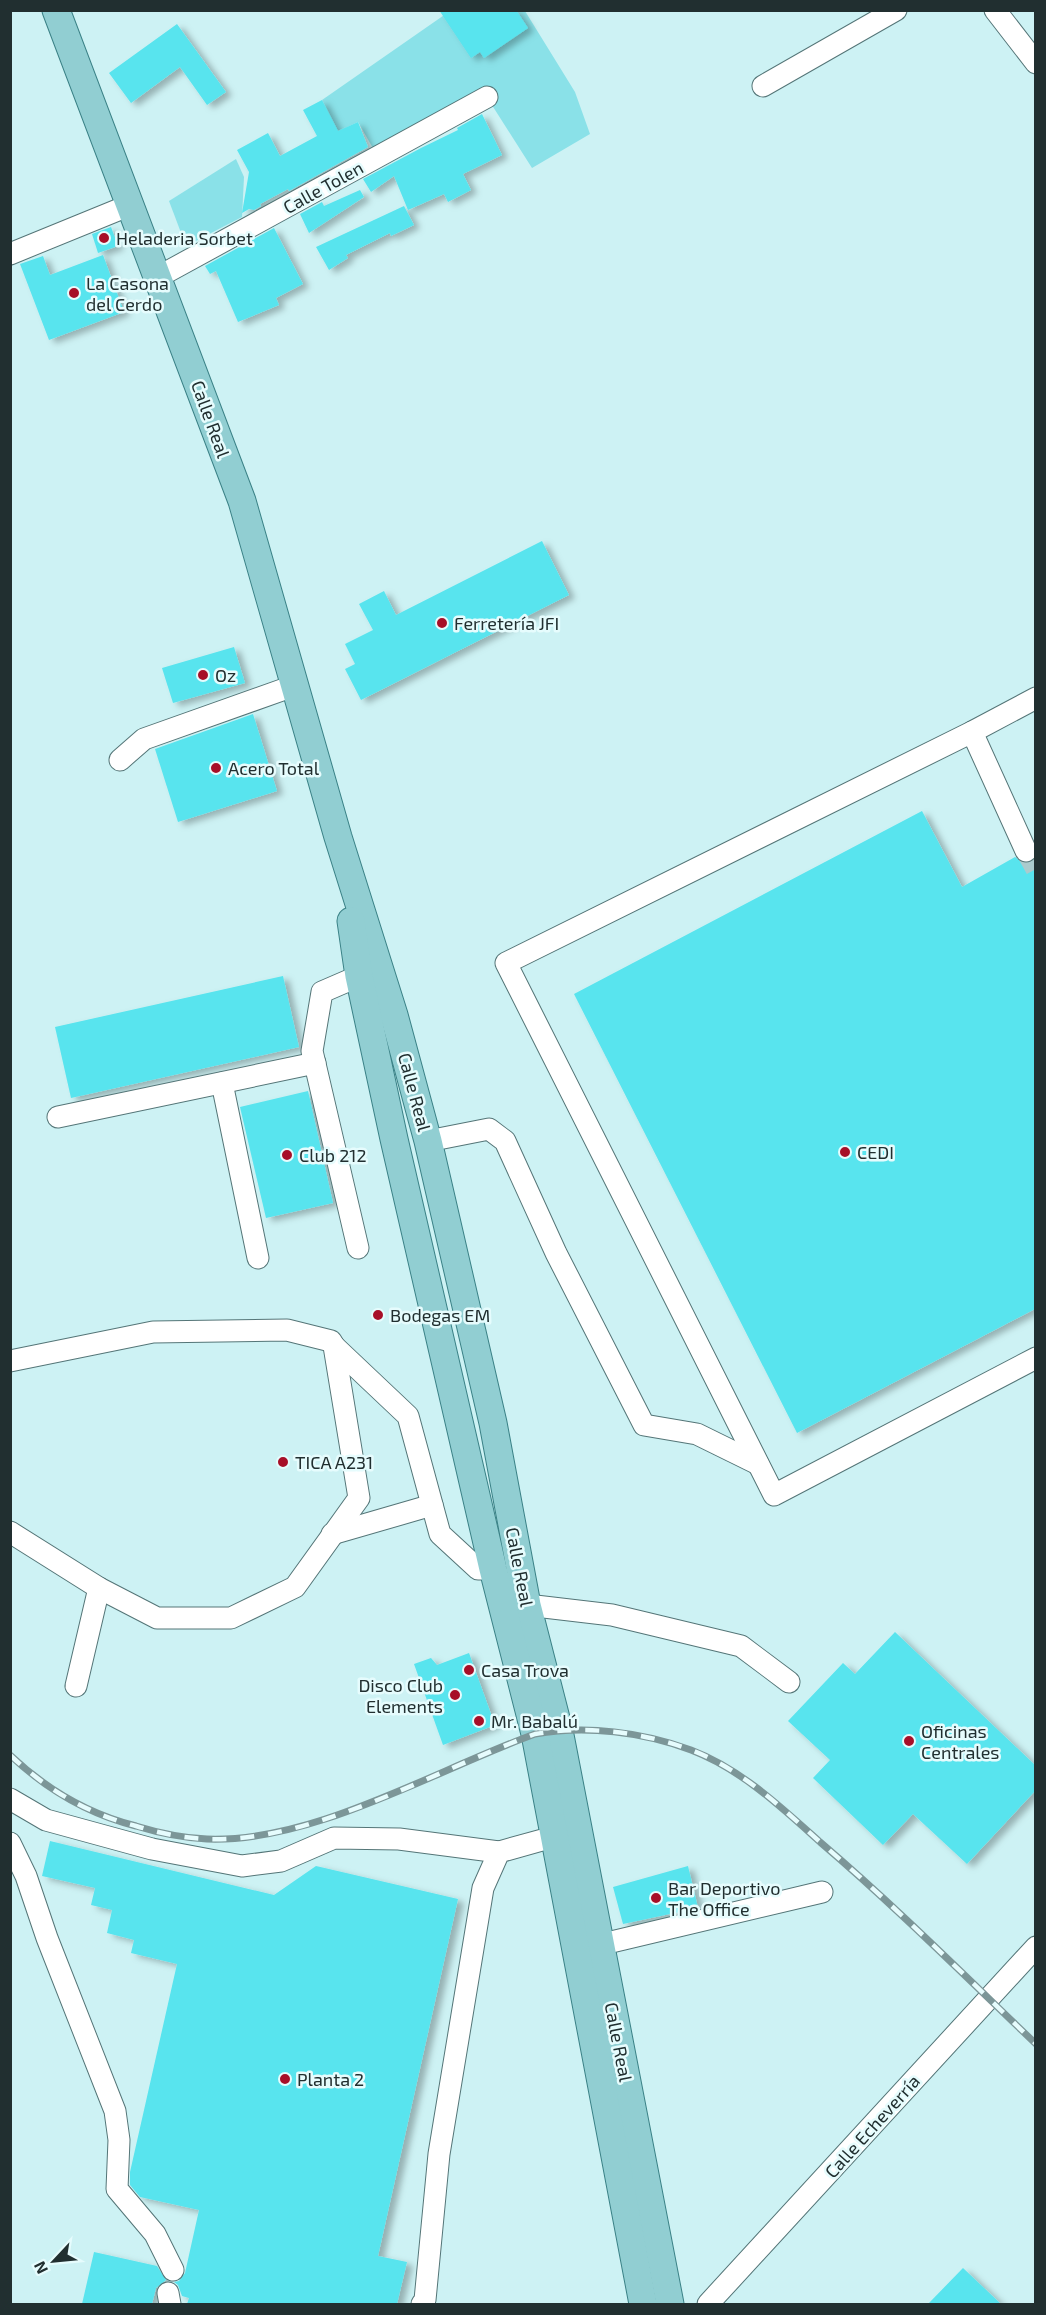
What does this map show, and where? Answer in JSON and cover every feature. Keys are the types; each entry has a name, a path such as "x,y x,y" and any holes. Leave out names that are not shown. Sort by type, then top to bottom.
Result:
{"main road":[{"name":"Calle Real","path":"56,10 242,501 338,837 387,992 428,1141 493,1423 527,1605 559,1730 587,1948 643,2304"},
{"name":"Calle Real","path":"338,837 359,976 411,1216 493,1569 535,1734 554,1837 587,1948 670,2304"},
{"path":"379,1067 411,1125 428,1141 416,1185 411,1216"},
{"path":"587,1948 644,2246 657,2286 666,2304"}],"street":[{"path":"763,86 896,10"},
{"path":"995,10 1035,63"},
{"name":"Calle Tolen","path":"158,277 487,97"},
{"path":"10,254 130,205"},
{"path":"120,760 144,739 296,684"},
{"path":"1035,698 972,732 506,963 774,1495 1035,1358"},
{"path":"972,732 1026,851"},
{"path":"358,1248 312,1051 322,992 359,976"},
{"path":"58,1117 315,1063"},
{"path":"222,1083 258,1258"},
{"path":"428,1141 489,1129 505,1141 556,1253 644,1425 697,1434 758,1464"},
{"path":"10,1361 153,1332 287,1329 331,1341 408,1416 440,1534 477,1569 493,1569"},
{"path":"10,1532 99,1588 157,1618 231,1618 295,1587 358,1498 334,1346"},
{"path":"332,1534 432,1505"},
{"path":"76,1686 99,1588"},
{"path":"527,1605 612,1615 741,1646 789,1682"},
{"path":"10,1799 46,1820 152,1850 242,1866 280,1861 334,1838 399,1839 498,1852 554,1837"},
{"path":"10,1843 26,1876 47,1938 115,2111 119,2140 117,2189 155,2234 173,2270"},
{"path":"422,2304 425,2300 439,2154 483,1888 498,1852"},
{"path":"587,1948 822,1892"},
{"name":"Calle Echeverría","path":"708,2304 1035,1947"}],"shaded area":[{"path":"450,11 525,11 575,92 590,134 532,168 483,91 374,150 358,122 337,132 322,100"},
{"path":"236,159 244,177 242,217 186,246 169,201"}],"building":[{"path":"439,10 516,10 528,28 484,58 480,52 471,58"},
{"path":"177,24 226,92 207,105 180,67 131,103 109,73"},
{"path":"322,100 338,131 358,122 368,147 289,191 288,189 260,204 261,206 254,210 249,209 242,213 249,172 237,150 268,133 280,156 317,136 303,110"},
{"path":"482,114 502,155 463,174 471,190 448,202 444,194 408,210 394,176 371,192 363,179 458,130 457,128"},
{"path":"360,190 364,197 309,233 300,214 322,202 324,206"},
{"path":"404,206 414,225 391,236 390,233 346,255 348,258 329,270 316,247"},
{"name":"Heladeria Sorbet","path":"111,227 118,246 98,253 92,234"},
{"path":"274,228 303,284 276,298 279,305 238,322 216,271 210,274 205,266"},
{"name":"La Casona del Cerdo","path":"103,255 124,312 49,340 20,264 43,256 50,275"},
{"name":"Ferretería JFI","path":"542,541 569,595 361,700 345,669 355,664 345,644 373,630 359,604 384,591 396,615"},
{"name":"Oz","path":"234,647 245,683 173,703 162,668"},
{"name":"Acero Total","path":"253,714 277,791 178,822 155,749"},
{"name":"CEDI","path":"922,811 962,887 1015,857 1025,864 1035,859 1035,1309 797,1433 574,994"},
{"path":"283,976 299,1047 71,1098 55,1027"},
{"name":"Club 212","path":"308,1091 333,1203 266,1218 240,1107"},
{"name":"Oficinas Centrales","path":"895,1632 1035,1765 1035,1791 967,1864 913,1814 883,1845 813,1778 830,1760 788,1721 843,1663 855,1674"},
{"name":"Disco Club Elements","path":"469,1653 495,1725 443,1745 414,1664 431,1658 437,1665"},
{"name":"Planta 2","path":"50,1841 274,1895 316,1866 458,1899 378,2256 407,2262 397,2304 187,2304 189,2298 182,2296 178,2285 174,2282 179,2281 185,2273 199,2210 140,2197 130,2185 130,2172 177,1964 131,1953 134,1940 107,1933 112,1910 91,1905 95,1888 42,1876"},
{"name":"Bar Deportivo The Office","path":"688,1866 698,1908 623,1924 613,1887"},
{"path":"94,2252 157,2266 166,2280 156,2288 152,2304 82,2304"},
{"path":"963,2268 1001,2304 928,2304"}],"tunnel":[{"path":"1026,851 1036,869"}],"railway":[{"path":"10,1755 38,1779 68,1799 101,1815 162,1833 207,1839 248,1837 289,1829 331,1817 374,1802 535,1734 594,1730 634,1735 673,1744 727,1767 760,1790 903,1916 1036,2044"}],"place":[{"name":"Heladeria Sorbet","path":"104,238"},
{"name":"La Casona del Cerdo","path":"74,293"},
{"name":"Ferretería JFI","path":"442,623"},
{"name":"Oz","path":"203,675"},
{"name":"Acero Total","path":"216,768"},
{"name":"CEDI","path":"845,1152"},
{"name":"Club 212","path":"287,1155"},
{"name":"Bodegas EM","path":"378,1315"},
{"name":"TICA A231","path":"283,1462"},
{"name":"Casa Trova","path":"469,1670"},
{"name":"Disco Club Elements","path":"455,1695"},
{"name":"Mr. Babalú","path":"479,1721"},
{"name":"Oficinas Centrales","path":"909,1741"},
{"name":"Bar Deportivo The Office","path":"656,1898"},
{"name":"Planta 2","path":"285,2079"}]}
